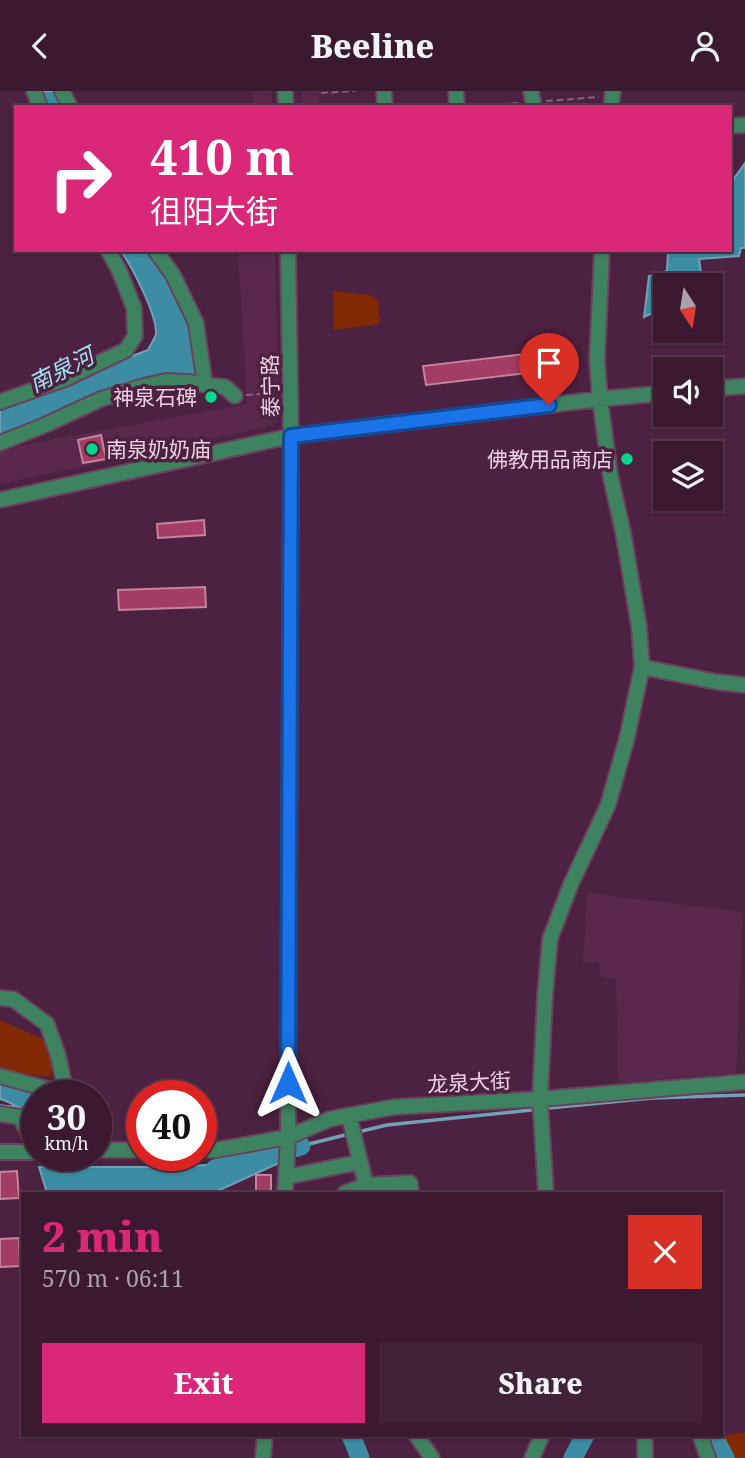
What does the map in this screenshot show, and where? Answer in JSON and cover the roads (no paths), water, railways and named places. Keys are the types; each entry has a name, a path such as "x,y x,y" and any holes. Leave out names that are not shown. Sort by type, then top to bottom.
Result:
{"street":[{"path":"0,402 65,379 126,350 135,335 134,308 109,252"},
{"path":"156,252 173,275 196,323 205,385"},
{"name":"泰宁路","path":"285,1192 288,1157 291,436 288,252"},
{"path":"547,1192 540,1099 550,939 571,884 608,806 627,738 642,667 639,626 610,474 600,399 597,360 602,252"},
{"path":"0,443 102,399 166,381 225,387 241,395"},
{"path":"723,388 745,386"},
{"path":"0,500 291,436 653,394"},
{"path":"642,667 745,685"},
{"path":"0,998 13,999 47,1024 63,1080"},
{"path":"0,1076 21,1082"},
{"name":"龙泉大街","path":"217,1150 288,1137 330,1119 394,1107 540,1099 745,1082"},
{"path":"0,1114 21,1119"},
{"path":"349,1116 366,1185"},
{"path":"0,1152 21,1151"},
{"path":"286,1177 360,1162"},
{"path":"348,1192 366,1185 410,1183 411,1192"},
{"path":"263,1458 265,1437"},
{"path":"417,1437 432,1458"},
{"path":"532,1458 541,1437"},
{"path":"645,1437 645,1458"},
{"path":"701,1437 709,1458"}],"water":[{"path":"37,91 58,91 65,105 43,105"},
{"path":"745,163 745,248 741,248 739,256 699,259 701,273 660,273 667,271 668,252 732,252 732,181"},
{"path":"121,252 153,252 193,325 202,378 173,375 0,438 0,410 4,407 43,392 60,389 83,375 148,350 156,334 155,326 148,303"},
{"path":"653,275 653,313 644,317 649,276"},
{"path":"0,1080 21,1087 21,1112 17,1107 0,1099"},
{"path":"276,1155 277,1164 215,1192 47,1192 40,1171 112,1171 112,1167 126,1167 126,1171 217,1171 217,1164"}],"waterway":[{"path":"549,1108 652,1098 745,1095"},
{"name":"南泉河","path":"0,1106 19,1108"},
{"path":"362,1131 387,1125 532,1110"},
{"path":"301,1146 345,1135"},
{"path":"206,1192 215,1169 301,1146"},
{"name":"南泉河","path":"352,1437 360,1458"},
{"name":"南泉河","path":"573,1458 584,1437"},
{"name":"南泉河","path":"714,1437 725,1458"}],"place":[{"name":"神泉石碑","path":"211,397"},
{"name":"南泉奶奶庙","path":"92,449"},
{"name":"佛教用品商店","path":"627,459"}]}
